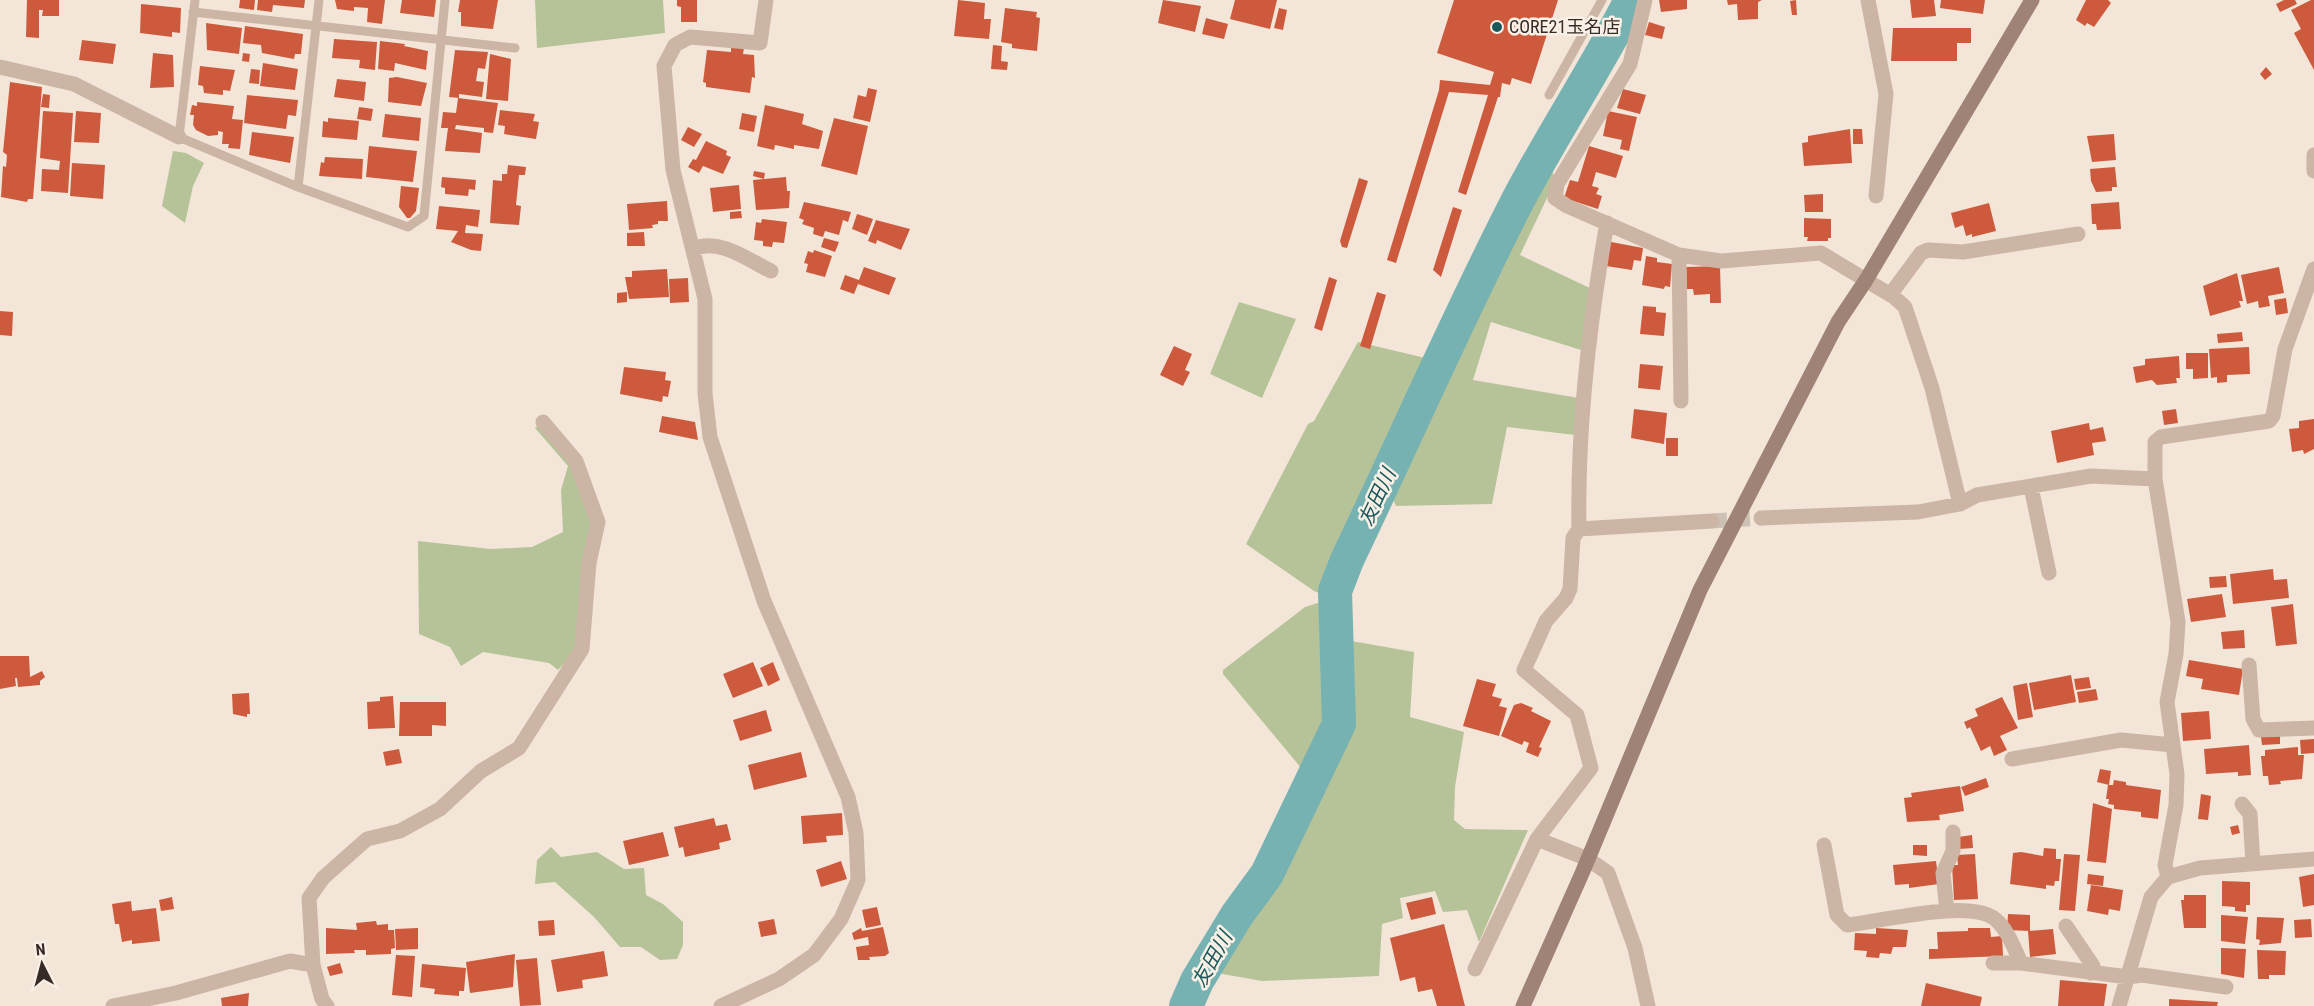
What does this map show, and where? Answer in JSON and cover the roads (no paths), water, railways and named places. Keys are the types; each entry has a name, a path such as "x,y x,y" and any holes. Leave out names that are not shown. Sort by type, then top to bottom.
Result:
{"street":[{"path":"721,1006 778,980 814,955 841,919 858,880 856,833 848,797 764,601 710,438 705,393 705,299 674,170 664,66 675,45 690,37 760,43 766,0"},
{"path":"1645,0 1630,64 1557,184 1555,198 1567,206 1679,255 1721,261 1821,253 1890,295 1905,308 1932,388 1960,504"},
{"path":"1868,0 1886,94 1876,196"},
{"path":"1523,1006 1588,859 1700,590 1838,322 1866,280 2032,0"},
{"path":"0,67 74,84 179,137"},
{"path":"2314,155 2314,171"},
{"path":"1475,969 1537,839 1591,768 1577,715 1524,670 1546,621 1566,598 1569,589 1573,538 1579,529 1578,458 1596,285 1607,223"},
{"path":"1890,295 1921,253 1928,250 1963,252 2078,234"},
{"path":"693,249 704,244 715,244 771,271"},
{"path":"1679,255 1681,401"},
{"path":"2168,877 2165,866 2176,805 2177,774 2166,702 2176,654 2178,622 2155,479 2156,442 2161,437 2269,421 2273,416 2285,349 2314,269"},
{"path":"327,1006 322,999 313,965 309,898 323,878 367,839 400,831 440,808 482,771 519,748 582,649 589,563 598,522 576,461 543,422"},
{"path":"1761,518 1918,512 1960,504 1977,495 2091,477 2155,479"},
{"path":"2031,487 2049,573"},
{"path":"1579,529 1712,521"},
{"path":"2249,664 2253,719 2259,730 2314,728"},
{"path":"2012,759 2121,740 2173,745"},
{"path":"2242,804 2250,814 2253,864"},
{"path":"1947,911 1943,873 1953,851 1953,832"},
{"path":"1537,839 1588,859 1608,873 1635,948 1648,1006"},
{"path":"1824,844 1837,915 1847,925 1947,911 1971,911 1992,917 2003,927 2021,963"},
{"path":"2119,1006 2151,897 2168,877 2200,868 2314,859"},
{"path":"2066,926 2093,966 2091,973"},
{"path":"113,1006 176,993 290,961 313,965"},
{"path":"1993,963 2021,963 2128,977 2142,975 2226,987"}],"lane":[{"path":"195,0 179,137 298,187 408,227 424,216 445,0"},
{"path":"298,187 319,0"},
{"path":"1549,95 1602,0"},
{"path":"193,12 515,48"}],"waterway":[{"name":"友田川","path":"1186,1006 1197,981 1237,915 1267,874 1339,724 1335,591 1347,560 1517,202 1631,0"}],"tunnel":[{"path":"1712,521 1761,518"}],"place":[{"name":"CORE21玉名店","path":"1497,27"}]}
